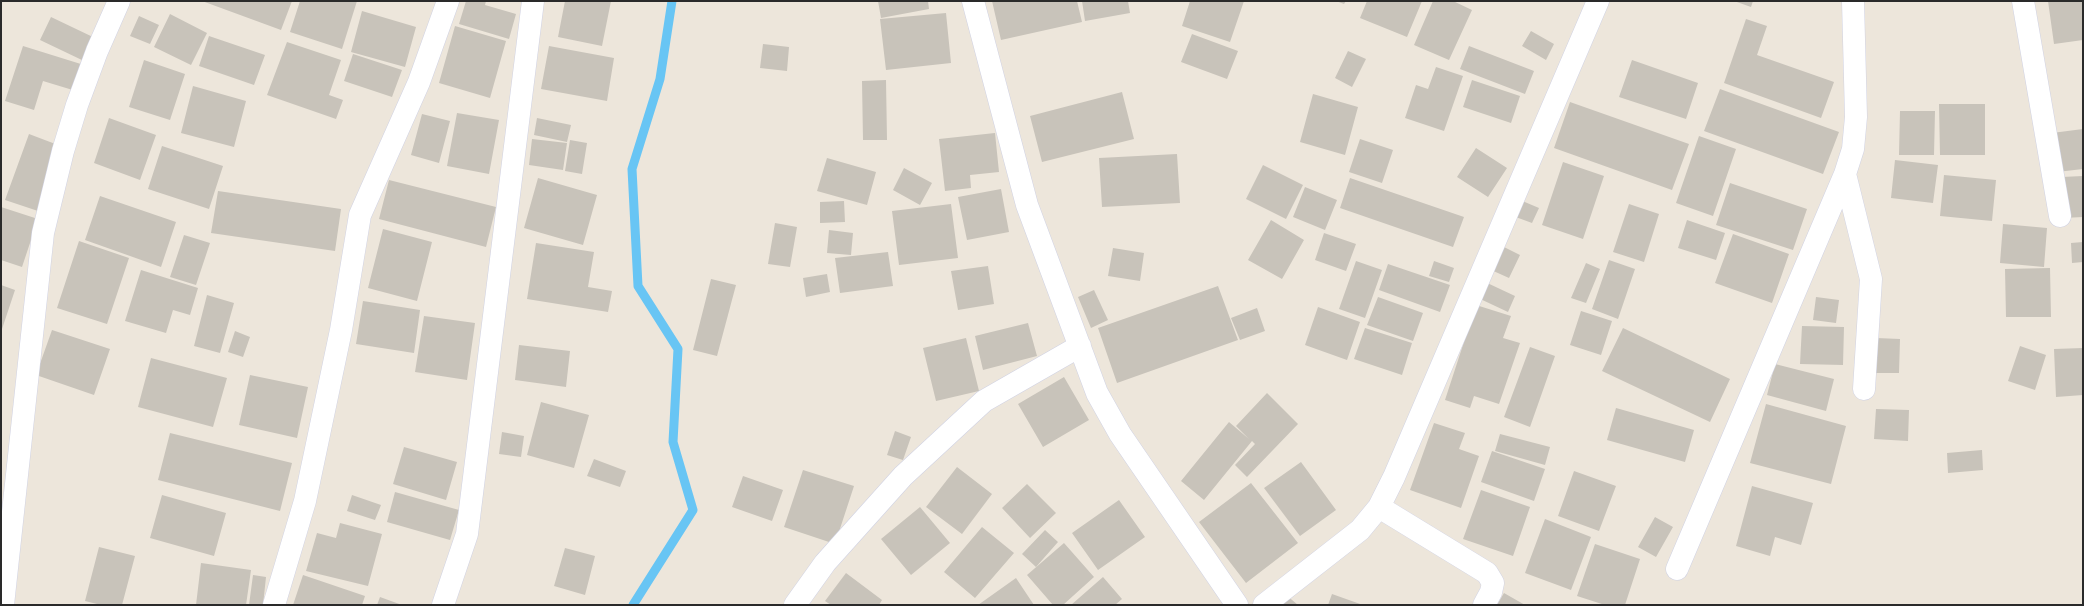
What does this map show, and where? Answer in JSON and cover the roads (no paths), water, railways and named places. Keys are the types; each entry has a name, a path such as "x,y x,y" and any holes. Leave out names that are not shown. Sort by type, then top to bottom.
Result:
{"street":[{"path":"2,605 43,232 63,152 77,105 96,50 119,1"},
{"path":"274,605 305,501 341,330 360,215 419,82 448,1"},
{"path":"443,605 467,534 533,1"},
{"path":"973,1 1028,205 1097,393 1120,434 1237,605"},
{"path":"1264,605 1360,530 1379,506 1394,477 1598,1"},
{"path":"1677,569 1845,174 1853,149 1856,117 1853,1"},
{"path":"2023,1 2060,216"},
{"path":"1845,174 1871,279 1864,389"},
{"path":"795,605 826,563 903,476 984,401 1080,346"},
{"path":"1379,506 1487,572 1492,583 1491,592 1484,605"}],"waterway":[{"path":"633,605 693,510 673,442 678,349 638,286 632,169 660,79 672,1"}]}
